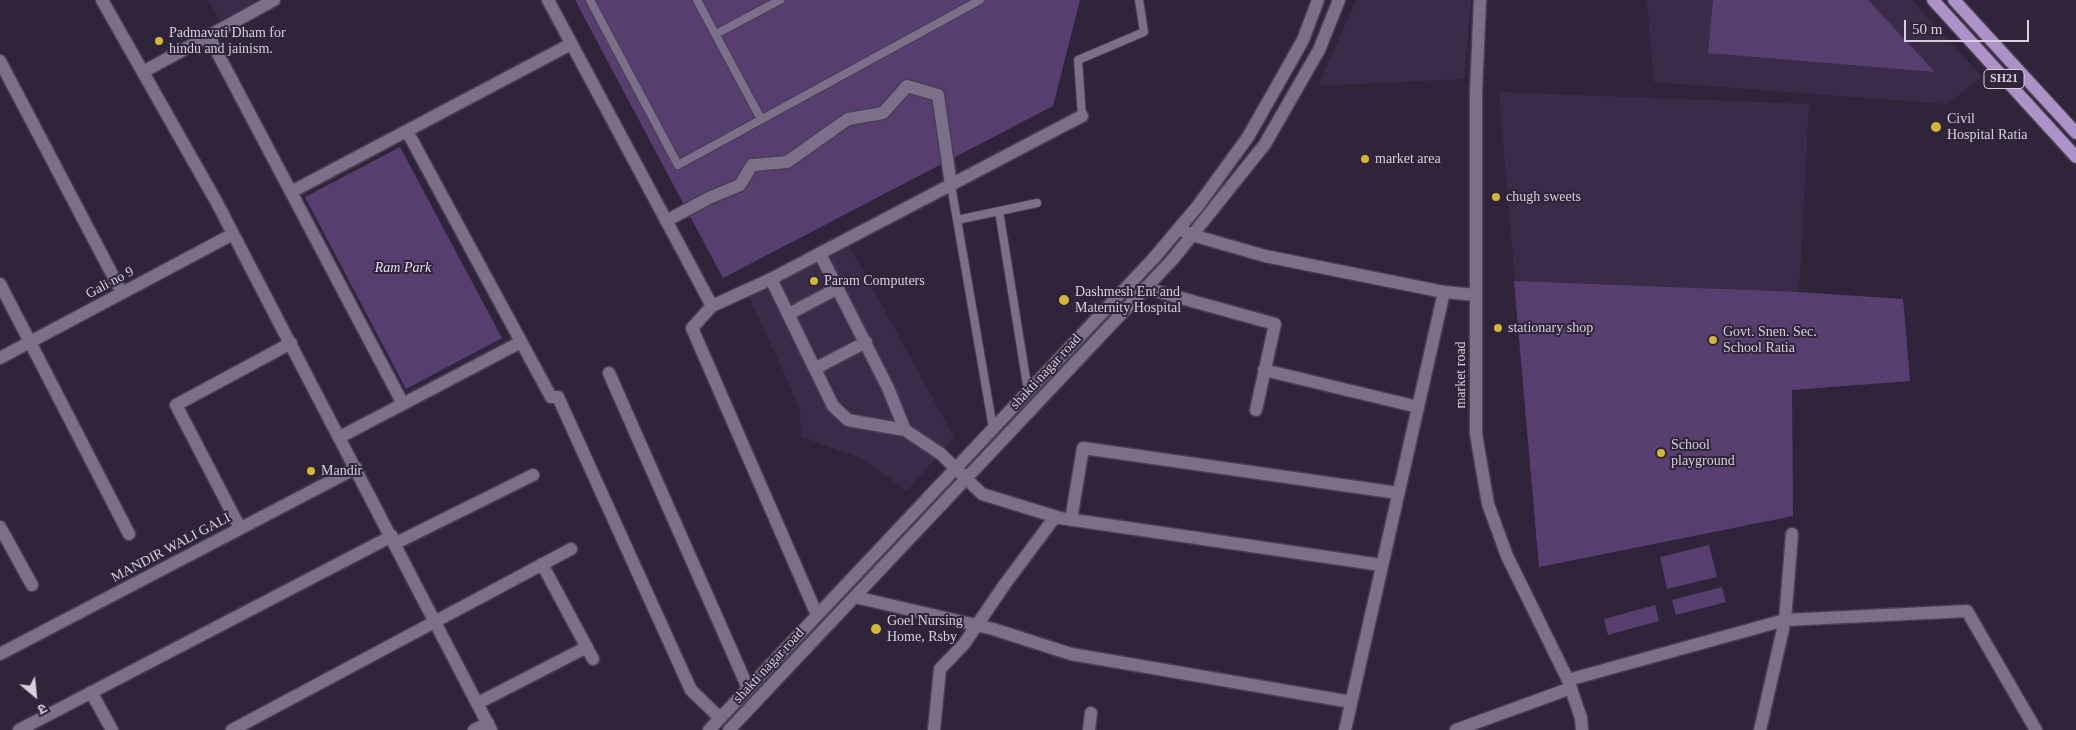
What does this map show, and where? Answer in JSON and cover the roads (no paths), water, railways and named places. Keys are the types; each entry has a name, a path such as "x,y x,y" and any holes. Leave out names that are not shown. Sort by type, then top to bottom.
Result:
{"main road":[{"name":"SH21","path":"1933,0 2076,157"},
{"name":"SH21","path":"1954,0 2076,133"}],"street":[{"path":"102,0 233,234 394,539 489,726 474,730"},
{"path":"143,72 274,0"},
{"path":"548,0 712,306"},
{"path":"709,730 1152,260 1178,229 1248,138 1304,40 1318,0"},
{"name":"shakti nagar road","path":"729,730 1145,288 1192,235 1265,144 1319,50 1339,0"},
{"name":"market road","path":"1480,0 1476,92 1476,434 1488,504 1507,556 1569,684 1581,718 1582,730"},
{"path":"208,35 403,404"},
{"path":"291,192 571,44"},
{"path":"0,61 122,293"},
{"path":"666,221 709,198 740,185 752,165 787,162 848,119 883,113 907,86 938,95 951,185"},
{"path":"817,614 692,328 712,306 820,254 1082,116"},
{"path":"407,131 551,397 558,397 692,690 720,718"},
{"path":"1178,229 1192,235 1265,256 1444,292 1476,295"},
{"name":"Gali no 9","path":"0,358 233,234"},
{"path":"820,254 866,342 906,430"},
{"path":"771,279 833,406 848,420 906,430 968,477 982,494 1071,520 1381,565"},
{"path":"0,284 129,534"},
{"path":"789,314 838,288"},
{"path":"1145,288 1275,324 1256,410"},
{"path":"1344,730 1444,292"},
{"path":"340,437 521,342"},
{"path":"816,368 866,342"},
{"path":"240,528 176,405 291,343"},
{"path":"1264,370 1418,407"},
{"path":"609,373 748,688"},
{"path":"1071,520 1084,448 1398,493"},
{"name":"MANDIR WALI GALI","path":"0,654 356,468"},
{"path":"19,730 394,539 533,475"},
{"path":"934,730 940,669 964,644 1055,516"},
{"path":"0,527 32,585"},
{"path":"1760,730 1785,620 1792,534"},
{"path":"232,730 571,549"},
{"path":"542,564 593,659"},
{"path":"855,597 976,625 1071,654 1351,702"},
{"path":"1456,730 1569,684 1785,620 1967,611 2036,730"},
{"path":"478,704 587,647"},
{"path":"91,692 112,730"},
{"path":"1089,730 1091,713"}],"lane":[{"path":"590,0 678,165 980,0"},
{"path":"698,0 761,119"},
{"path":"716,34 780,0"},
{"path":"1082,116 1078,60 1144,32 1139,0"},
{"path":"951,185 993,428"},
{"path":"957,220 1037,203"},
{"path":"999,211 1028,391"}],"place":[{"name":"Padmavati Dham for hindu and jainism.","path":"159,41"},
{"name":"Civil Hospital Ratia","path":"1936,127"},
{"name":"market area","path":"1365,159"},
{"name":"chugh sweets","path":"1496,197"},
{"name":"Param Computers","path":"814,281"},
{"name":"Dashmesh Ent and Maternity Hospital","path":"1064,300"},
{"name":"stationary shop","path":"1498,328"},
{"name":"Govt. Snen. Sec. School Ratia","path":"1713,340"},
{"name":"School playground","path":"1661,453"},
{"name":"Mandir","path":"311,471"},
{"name":"Goel Nursing Home, Rsby","path":"876,629"}],"park label":[{"name":"Ram Park","path":"403,268"}]}
